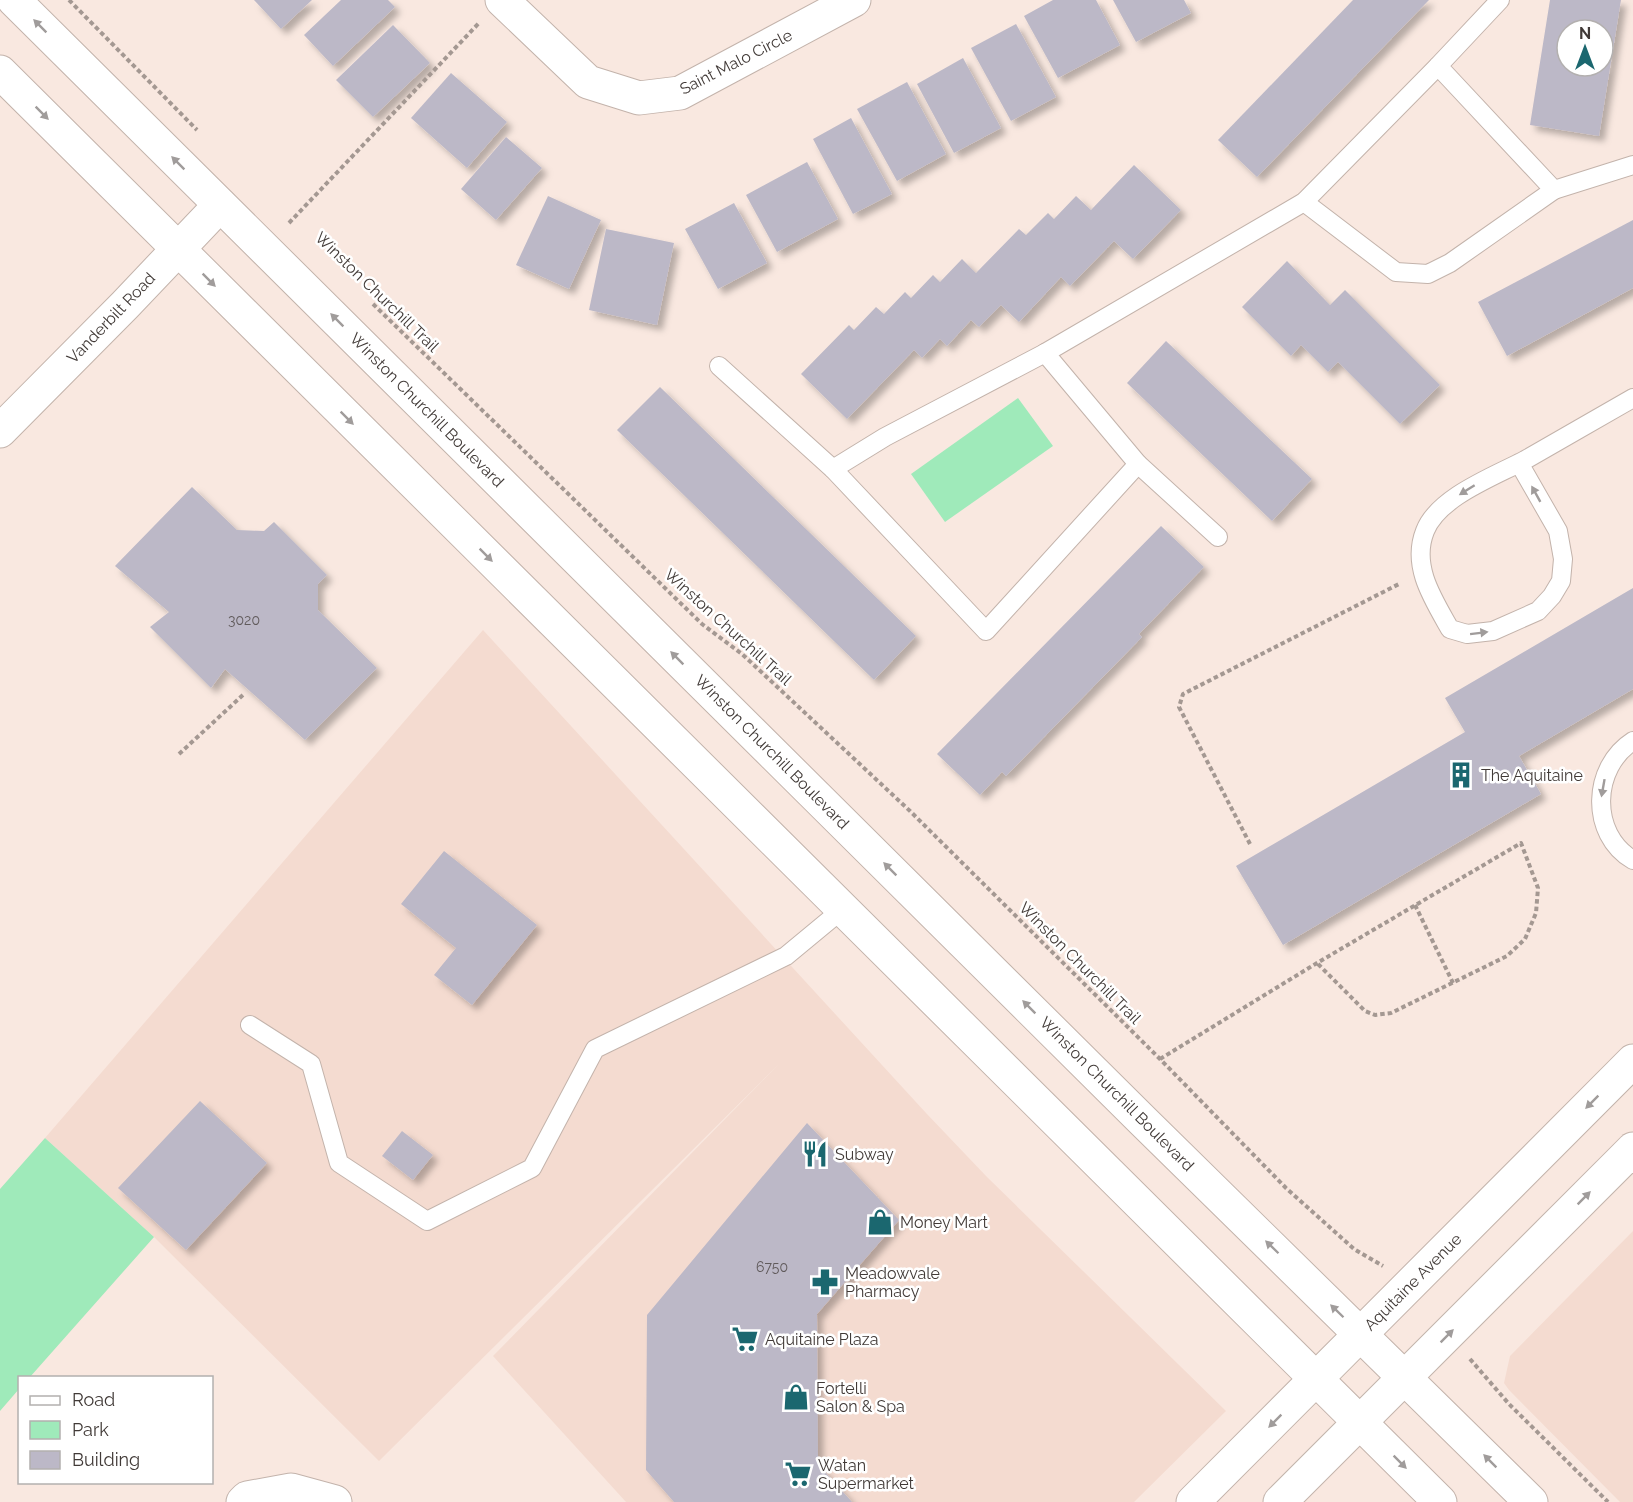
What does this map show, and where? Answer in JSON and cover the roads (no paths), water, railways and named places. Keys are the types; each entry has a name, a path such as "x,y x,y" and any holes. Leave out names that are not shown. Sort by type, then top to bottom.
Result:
{"main road":[{"name":"Winston Churchill Boulevard","path":"14,0 1531,1502"},
{"name":"Saint Malo Circle","path":"494,8 588,82 639,98 680,93 854,0"},
{"path":"0,72 1440,1502"},
{"name":"Vanderbilt Road","path":"0,430 125,305 220,205"},
{"name":"Aquitaine Avenue","path":"1193,1502 1633,1060"},
{"path":"1280,1502 1633,1149"},
{"path":"243,1502 247,1498 291,1490 334,1502"}],"lane":[{"path":"833,469 885,436 1045,353 1304,202 1500,0"},
{"path":"1437,66 1554,190"},
{"path":"1304,202 1396,272 1428,274 1450,264 1554,190 1633,165"},
{"path":"1045,353 1138,464 1218,537"},
{"path":"719,366 833,469 986,631 1138,464"},
{"path":"1519,463 1557,531 1563,559 1561,581 1552,597 1538,611 1493,631 1467,634 1450,629 1422,573 1420,556 1425,530 1440,510 1467,489 1519,463 1633,398"},
{"path":"1633,741 1624,747 1609,766 1601,789 1601,814 1610,837 1626,856 1633,860"},
{"path":"250,1025 311,1064 339,1163 427,1221 532,1168 596,1049 786,956 844,908"}],"place":[{"name":"The Aquitaine","path":"1461,775"},
{"name":"Subway","path":"815,1154"},
{"name":"Money Mart","path":"880,1222"},
{"name":"Meadowvale Pharmacy","path":"825,1282"},
{"name":"Aquitaine Plaza","path":"745,1339"},
{"name":"Fortelli Salon & Spa","path":"796,1397"},
{"name":"Watan Supermarket","path":"798,1474"}]}
